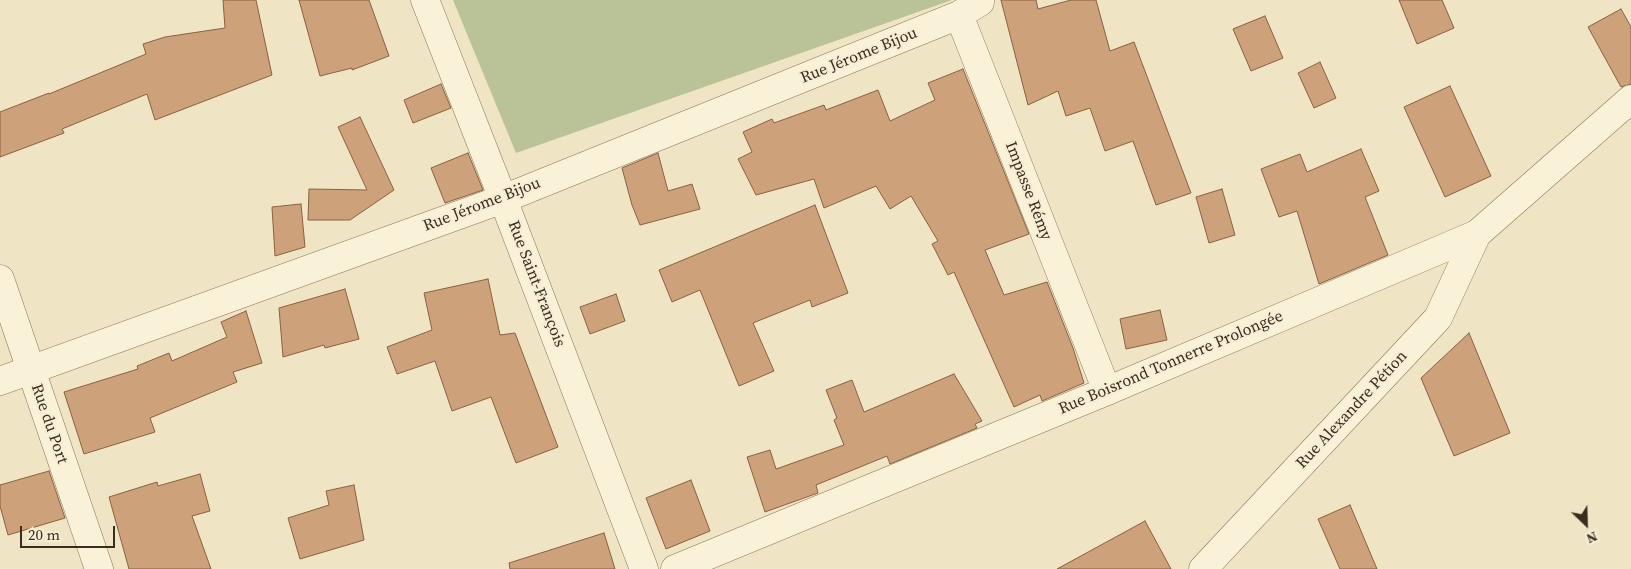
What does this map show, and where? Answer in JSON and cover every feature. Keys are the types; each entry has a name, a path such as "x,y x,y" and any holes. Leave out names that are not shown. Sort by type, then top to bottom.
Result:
{"street":[{"name":"Rue Saint-François","path":"425,0 644,569"},
{"name":"Rue Jérome Bijou","path":"0,381 503,199 969,8"},
{"name":"Impasse Rémy","path":"969,8 1107,391"},
{"name":"Rue Boisrond Tonnerre Prolongée","path":"675,569 1107,391 1476,234 1631,99"},
{"name":"Rue Alexandre Pétion","path":"1203,569 1438,318 1476,234"},
{"name":"Rue du Port","path":"0,279 99,569"}],"green space":[{"path":"453,0 952,0 516,153"}],"building":[{"path":"223,0 256,0 272,75 155,120 147,94 62,129 64,133 0,157 0,112 146,54 143,44 165,37 225,28"},
{"path":"299,0 369,0 389,56 352,70 352,68 320,76"},
{"path":"1001,0 1036,0 1038,9 1071,0 1096,0 1110,51 1134,42 1191,193 1156,205 1133,141 1105,151 1090,108 1066,116 1058,91 1028,105"},
{"path":"1399,0 1442,0 1454,28 1417,44"},
{"path":"1621,9 1631,27 1631,84 1621,87 1588,27"},
{"path":"1265,16 1283,58 1251,71 1233,29"},
{"path":"1320,62 1336,98 1314,108 1298,73"},
{"path":"963,69 1029,234 985,250 1004,295 1047,282 1073,348 1084,383 1042,401 1040,395 1014,407 954,272 948,275 932,244 938,241 911,196 890,209 876,186 824,208 814,179 756,195 738,159 752,152 743,132 772,119 774,123 824,105 826,110 878,90 890,121 935,100 928,83"},
{"path":"441,84 451,108 413,123 404,100"},
{"path":"1450,86 1491,176 1445,197 1404,107"},
{"path":"360,117 394,190 350,220 308,220 309,189 367,190 338,127"},
{"path":"1361,149 1379,191 1365,197 1388,255 1319,284 1297,211 1279,217 1261,169 1300,154 1307,172"},
{"path":"468,153 483,190 445,203 431,168"},
{"path":"658,153 668,191 692,184 700,209 640,225 632,205 622,168"},
{"path":"1222,189 1235,235 1209,243 1196,197"},
{"path":"301,204 305,247 275,256 272,207"},
{"path":"815,205 848,293 812,307 810,300 753,323 774,371 739,386 700,290 672,302 659,270"},
{"path":"488,279 500,335 515,333 558,447 516,463 491,397 452,411 435,361 397,374 387,347 432,330 424,293"},
{"path":"345,289 359,339 325,348 324,345 283,357 279,308"},
{"path":"616,294 625,321 590,334 580,307"},
{"path":"1160,310 1167,340 1126,349 1120,319"},
{"path":"246,311 262,363 233,372 237,382 150,418 155,432 84,454 64,392 138,369 137,366 169,353 172,361 227,337 221,322"},
{"path":"1469,333 1510,433 1454,456 1421,378"},
{"path":"954,374 982,421 975,424 977,428 890,464 887,456 816,485 818,493 765,512 747,457 770,450 776,469 844,445 834,420 837,418 826,390 852,380 864,412"},
{"path":"49,471 65,518 8,535 0,506 0,485"},
{"path":"200,474 210,511 192,516 211,569 129,569 109,497 157,482 158,486"},
{"path":"691,480 710,531 666,549 646,498"},
{"path":"354,485 364,540 300,559 288,518 329,505 326,491"},
{"path":"1350,505 1377,569 1340,569 1318,519"},
{"path":"1145,521 1171,569 1057,569"},
{"path":"604,533 615,569 510,569 509,563"}]}
